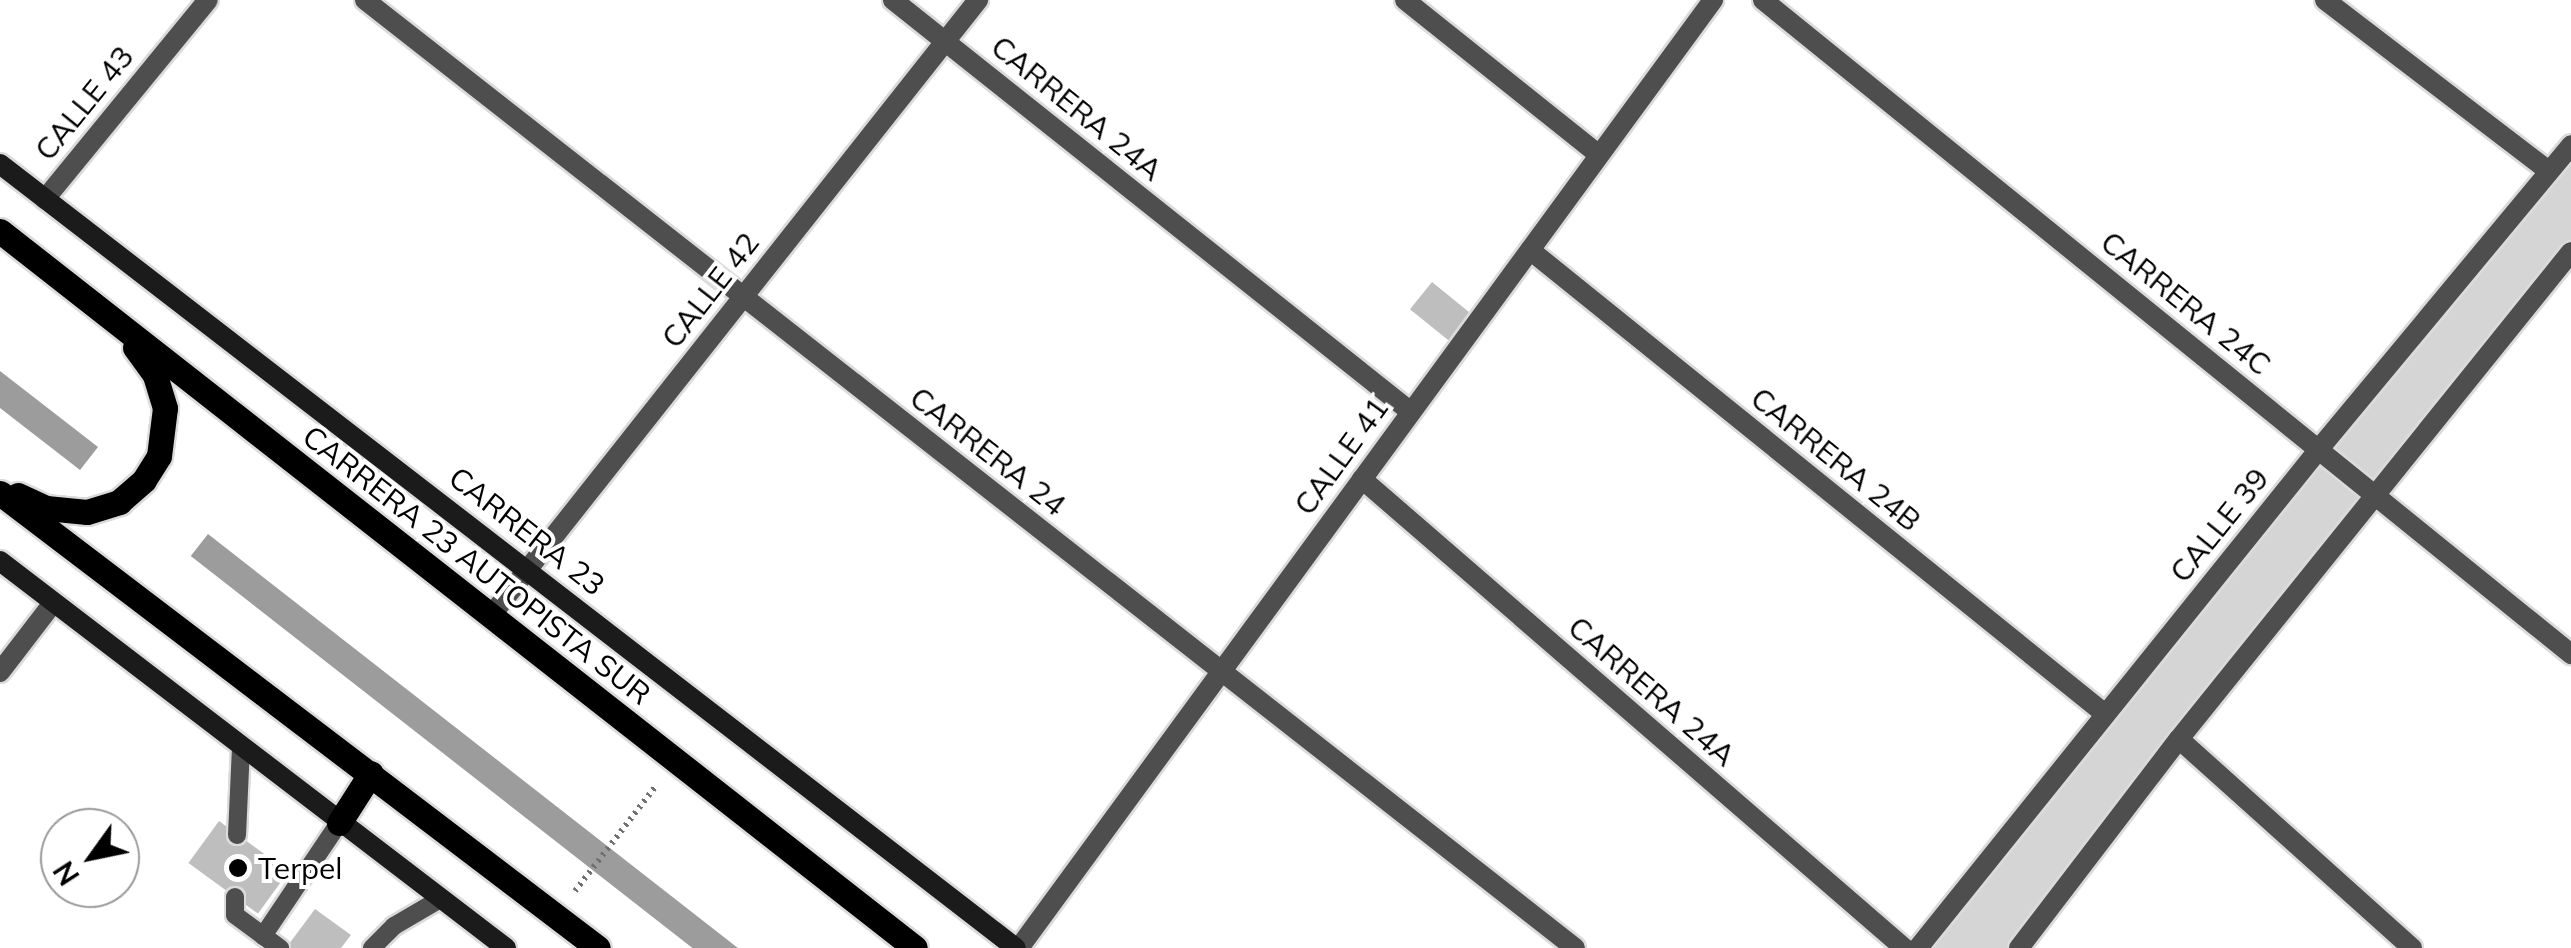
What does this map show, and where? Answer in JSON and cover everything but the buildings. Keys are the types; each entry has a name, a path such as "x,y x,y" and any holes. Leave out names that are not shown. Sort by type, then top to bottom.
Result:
{"main road":[{"name":"CARRERA 23 AUTOPISTA SUR","path":"0,230 915,948"},
{"path":"0,490 46,508 86,512 119,502 152,468 163,438 161,388 144,358 108,316"},
{"path":"0,490 598,948"},
{"path":"339,823 370,773"}],"street":[{"name":"CALLE 43","path":"45,198 208,0"},
{"name":"CARRERA 24","path":"366,0 1575,948"},
{"name":"CARRERA 24A","path":"893,0 1411,412"},
{"name":"CALLE 42","path":"490,617 978,0"},
{"path":"1405,0 1600,155"},
{"name":"CALLE 41","path":"1017,948 1713,0"},
{"name":"CARRERA 24C","path":"1764,0 2571,654"},
{"path":"2325,0 2548,172"},
{"name":"CALLE 39","path":"1918,948 2104,714 2571,145"},
{"name":"CARRERA 23","path":"0,164 1017,948"},
{"name":"CARRERA 24B","path":"1530,250 2104,714"},
{"path":"2019,948 2179,738 2378,497 2571,252"},
{"name":"CARRERA 24A","path":"1362,479 1904,948"},
{"path":"0,560 240,748 506,948"},
{"path":"0,672 53,603"},
{"path":"2179,738 2412,948"}],"lane":[{"path":"237,836 240,748"},
{"path":"263,936 339,823"},
{"path":"235,897 235,915 280,948"},
{"path":"372,948 394,926 440,899"}],"path":[{"path":"587,876 636,813"}],"shaded area":[{"path":"2571,145 2571,252 2019,948 1918,948"},
{"path":"0,371 98,447 80,470 0,408"},
{"path":"208,534 738,948 692,948 191,556"}],"place":[{"name":"Terpel","path":"238,868"}]}
